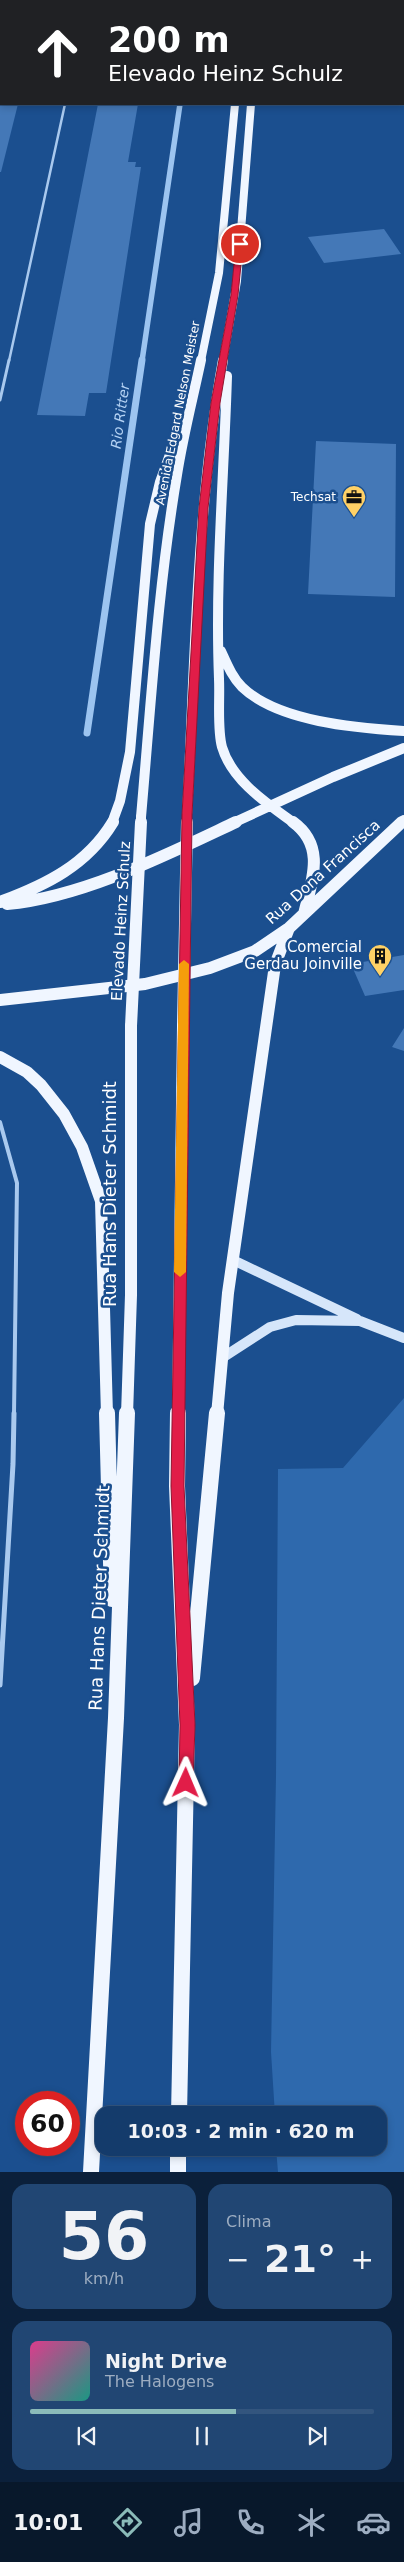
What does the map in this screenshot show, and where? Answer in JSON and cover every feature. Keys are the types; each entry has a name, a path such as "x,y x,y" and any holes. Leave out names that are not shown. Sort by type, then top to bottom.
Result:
{"main road":[{"name":"Avenida Edgard Nelson Meister","path":"141,817 170,522 193,394 219,273 235,105"},
{"path":"179,2106 187,1725 177,1486 187,815 203,508 216,403 236,281 251,105"},
{"path":"228,331 218,644 222,746 226,759 270,806 282,813 310,837 314,861 304,914"},
{"path":"0,903 46,886 79,863 105,835 120,801 133,724 147,539 151,512 158,486 193,394"},
{"path":"218,644 231,674 248,692 284,710 340,724 404,731"},
{"path":"0,903 55,898 168,854 359,764 404,748"},
{"name":"Elevado Heinz Schulz","path":"131,1026 141,817"},
{"name":"Rua Dona Francisca","path":"0,1000 145,984 210,968 255,950 289,928 404,820"},
{"path":"187,1725 233,1260 275,965 289,928"},
{"name":"Rua Hans Dieter Schmidt","path":"91,2172 116,1718 131,1295 131,1026"},
{"path":"0,1057 26,1072 62,1109 88,1158 101,1201 116,1718"},
{"path":"233,1260 360,1321 404,1338"},
{"path":"222,1358 270,1327 296,1320 360,1321"},
{"path":"178,2156 178,2172"}],"lane":[{"path":"0,400 64,105"},
{"path":"0,1122 17,1183 13,1464 0,1685"}],"shaded area":[{"path":"404,1398 404,2172 278,2172 277,2156 387,2156 387,2106 274,2106 271,2052 276,1776 278,1469 343,1468"}],"building":[{"path":"0,105 18,105 1,172"},
{"path":"98,105 138,105 128,162 136,162 135,167 141,167 106,393 89,393 85,416 37,415"},
{"path":"384,229 401,254 324,263 308,237"},
{"path":"316,441 396,444 395,597 308,594"},
{"name":"Comercial Gerdau Joinville","path":"404,955 404,990 365,996 351,964"},
{"path":"404,1028 404,1051 392,1047"}],"waterway":[{"name":"Rio Ritter","path":"142,361 180,105"},
{"name":"Rio Ritter","path":"87,733 142,360"}],"slow traffic":[{"path":"180,1272 184,964"}],"place":[{"name":"Techsat","path":"354,518"},
{"name":"Comercial Gerdau Joinville","path":"380,977"}],"route":[{"path":"186,1783 187,1725 177,1486 187,815 203,508 216,403 234,295 240,244"}]}
